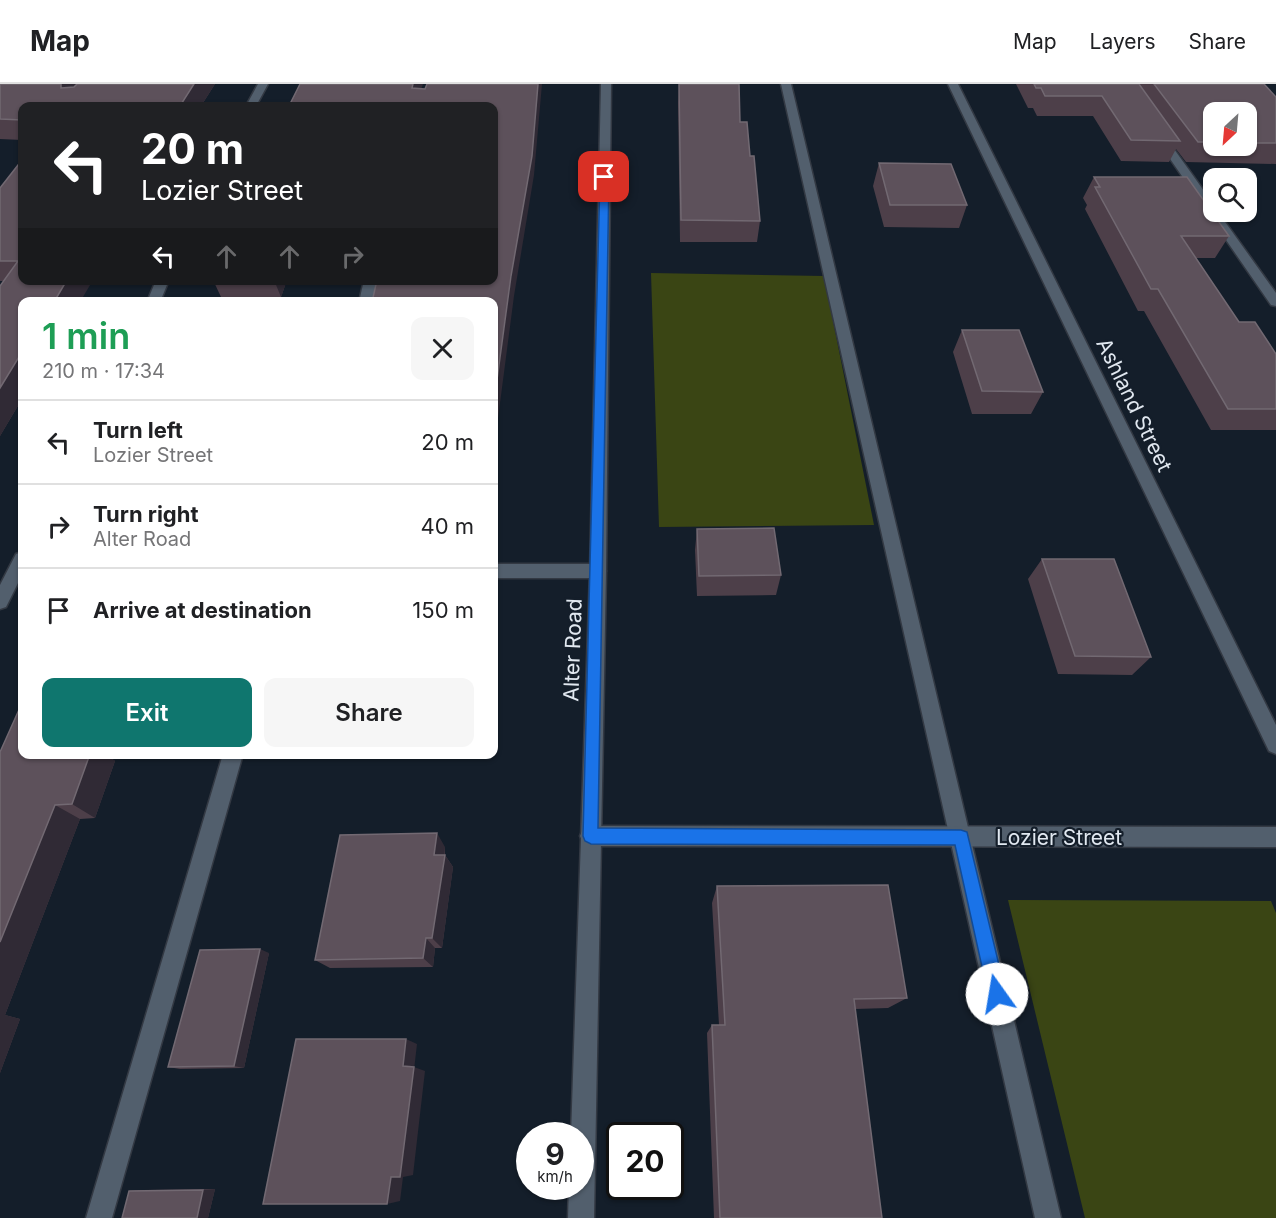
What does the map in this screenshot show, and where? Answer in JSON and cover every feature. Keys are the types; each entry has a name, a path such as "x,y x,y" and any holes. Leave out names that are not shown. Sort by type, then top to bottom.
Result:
{"street":[{"path":"253,102 263,84"},
{"name":"Alter Road","path":"581,1218 598,571 606,84"},
{"path":"786,84 1048,1218"},
{"name":"Ashland Street","path":"953,84 1276,745"},
{"path":"1156,131 1276,302"},
{"path":"0,602 15,570"},
{"path":"498,572 598,571"},
{"path":"99,1218 232,759"},
{"name":"Lozier Street","path":"591,836 1276,837"}],"green space":[{"path":"651,273 824,276 874,525 659,527"},
{"path":"1008,900 1271,901 1276,913 1276,1218 1085,1218"}],"building":[{"path":"0,84 61,84 61,88 74,87 77,84 194,84 183,102 18,102 18,120 0,119"},
{"path":"300,84 413,84 412,88 425,89 427,84 538,84 532,156 511,276 498,372 498,297 373,297 376,285 498,285 498,102 291,102"},
{"path":"679,84 739,84 740,122 747,122 750,156 754,156 760,221 681,220"},
{"path":"1034,84 1139,84 1180,141 1131,140 1102,96 1045,96 1041,88 1036,88"},
{"path":"1154,84 1264,84 1276,97 1276,143 1257,143 1257,102 1203,102 1203,142 1198,142"},
{"path":"879,163 951,164 967,205 890,205"},
{"path":"18,165 18,261 0,261 0,188"},
{"path":"1094,177 1187,177 1203,199 1203,222 1219,222 1229,236 1181,236 1239,322 1255,322 1276,354 1276,409 1228,409 1158,289 1151,289 1095,187 1100,187"},
{"path":"18,261 18,285 64,285 57,297 18,297 18,359 0,388 0,286"},
{"path":"962,330 1019,330 1043,392 982,391"},
{"path":"774,528 781,575 699,576 697,529"},
{"path":"1042,559 1114,559 1151,657 1075,656"},
{"path":"18,712 18,759 88,759 72,804 55,805 0,942 0,752"},
{"path":"437,833 434,855 445,855 432,938 426,938 423,958 315,960 340,835"},
{"path":"888,885 907,998 854,999 882,1218 720,1218 712,1025 725,1025 717,886"},
{"path":"260,949 234,1066 168,1067 200,950"},
{"path":"296,1039 406,1039 403,1066 414,1067 400,1177 391,1177 387,1204 263,1204"},
{"path":"203,1190 197,1218 122,1218 129,1191"}],"route":[{"path":"604,177 591,836 961,837 997,994"}]}
